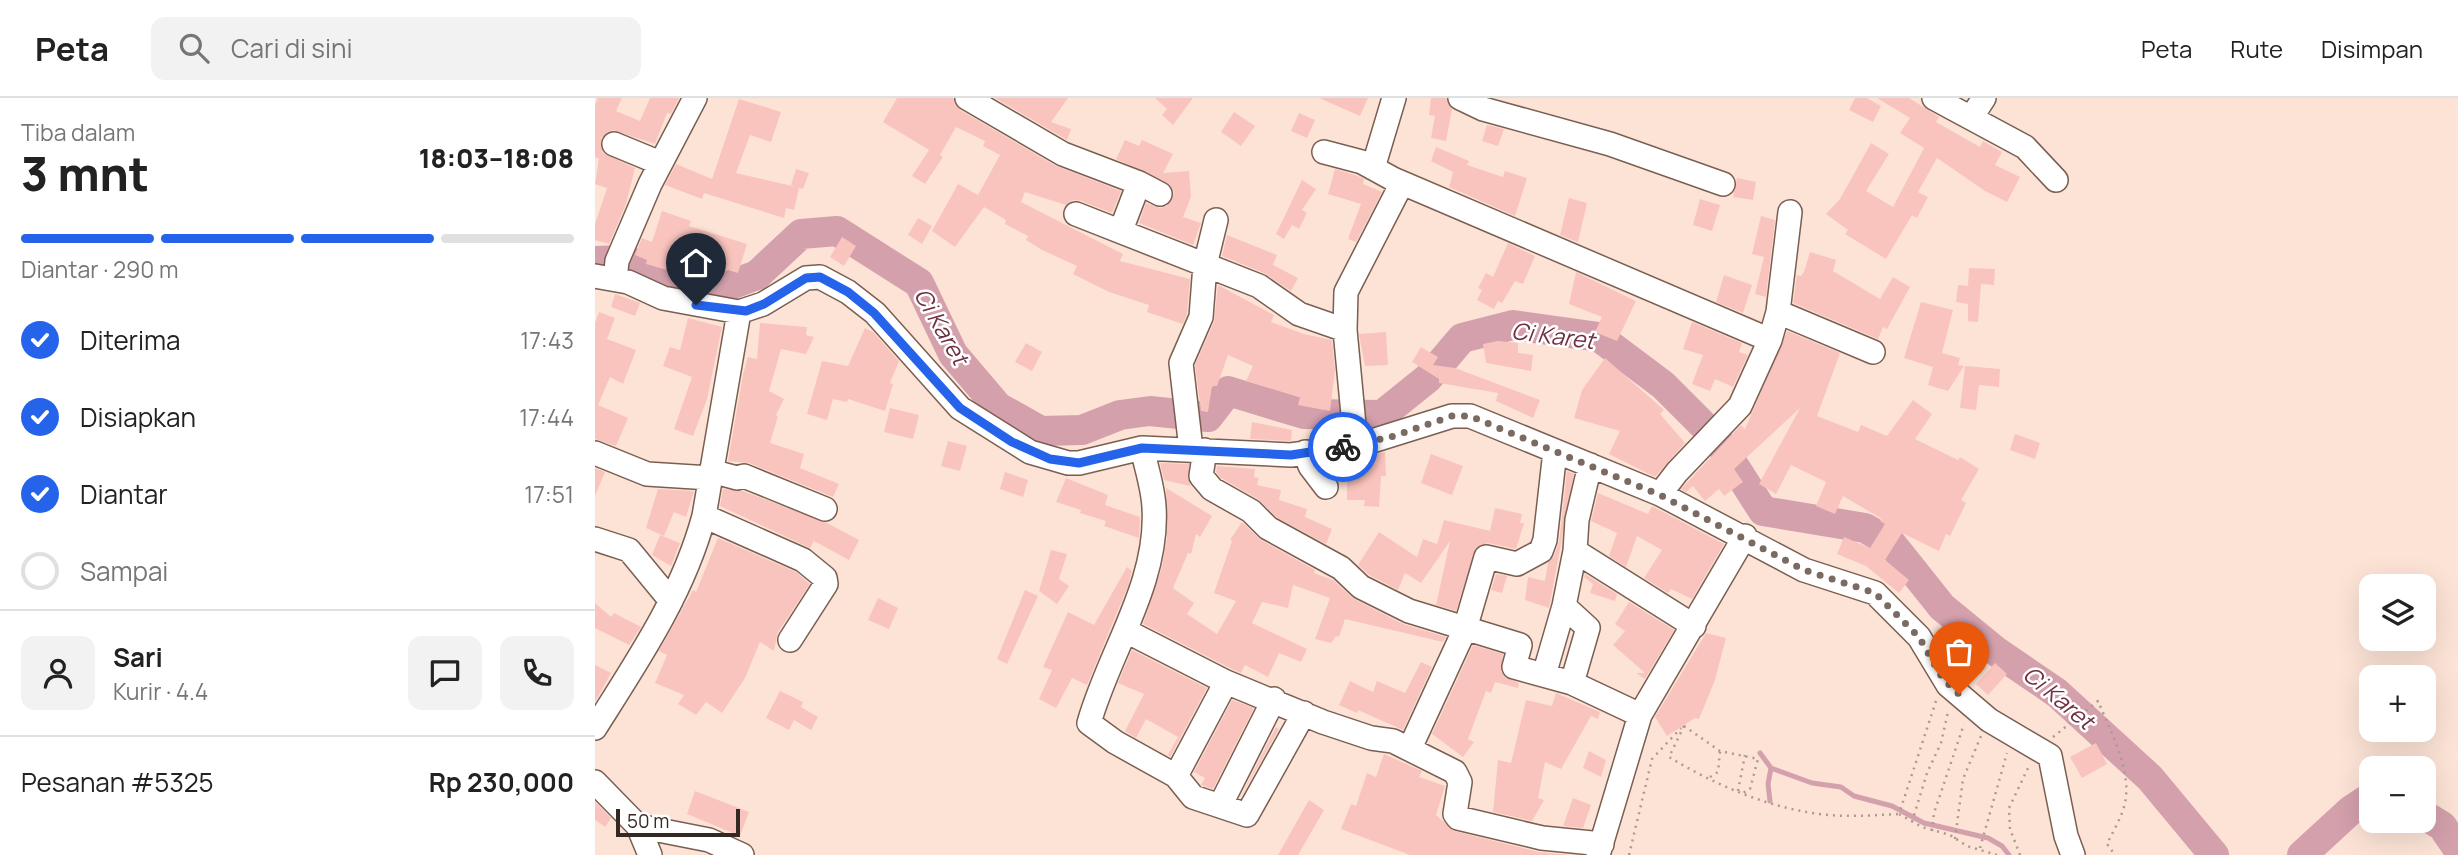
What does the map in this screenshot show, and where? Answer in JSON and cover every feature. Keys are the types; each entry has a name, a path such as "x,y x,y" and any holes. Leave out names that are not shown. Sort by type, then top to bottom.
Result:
{"street":[{"path":"695,98 607,273 663,298 739,312 764,304 806,278 820,277 848,292 874,313 960,408 1030,452 1050,459 1079,463 1142,448 1291,455 1356,446 1457,415 1470,416 1660,495 1745,536 1804,570 1875,593 1909,625 1967,701 2016,736 2039,748 2052,760 2073,855"},
{"path":"967,98 1063,155 1139,183 1160,194"},
{"path":"1373,168 1394,98"},
{"path":"1460,98 1483,109 1610,144 1723,184"},
{"path":"1934,98 2029,150 2056,180"},
{"path":"1971,118 1984,98"},
{"path":"614,144 660,163"},
{"path":"1324,152 1362,162 1402,183 1770,340"},
{"path":"1121,230 1139,183"},
{"path":"1356,446 1345,304 1350,282 1402,183"},
{"path":"1660,495 1740,406 1770,340 1778,312 1790,212"},
{"path":"1076,214 1268,291 1300,314 1345,330"},
{"path":"1216,220 1205,265 1201,317 1181,363 1201,476 1212,489 1251,511 1268,528 1341,568 1373,593 1409,611 1520,645 1514,667 1573,683 1640,715"},
{"path":"595,728 649,642 688,569 704,516 739,312"},
{"path":"1778,312 1873,352"},
{"path":"1142,448 1154,505 1149,560 1126,631 1104,676 1089,723 1115,743 1176,776 1193,797 1247,815 1304,713"},
{"path":"1410,748 1465,629 1486,557 1517,564 1541,551 1545,540 1555,451"},
{"path":"1305,452 1310,466 1326,487"},
{"path":"595,453 647,474 737,478 744,476 825,509"},
{"path":"1544,675 1565,606 1575,551 1577,520 1590,465"},
{"path":"704,516 803,560 825,578 826,584 790,640"},
{"path":"1126,631 1226,682 1371,738 1393,741 1410,748 1457,775 1458,818 1600,850 1640,715 1745,536"},
{"path":"595,539 629,550 671,601"},
{"path":"1575,551 1693,626"},
{"path":"1565,606 1588,628 1573,683"},
{"path":"1176,776 1226,682"},
{"path":"1220,806 1274,699"},
{"path":"595,782 638,826 650,855"},
{"path":"638,826 709,840 743,855"}],"path":[{"path":"1899,814 1933,705 1967,701"},
{"path":"1912,822 1927,773 1941,743 1948,711 1967,701"},
{"path":"1932,831 1934,813 1967,701"},
{"path":"1955,839 1963,779 1977,739 1986,732 1967,701"},
{"path":"2020,855 2010,830 2009,808 2012,796 2039,748 2098,701 2124,776 2126,802 2107,844 2115,855"},
{"path":"1684,726 1697,738 1720,751 1758,759 1750,789 1743,793"},
{"path":"1684,726 1669,757 1738,791 1765,799 1775,806 1828,815 1899,814 1932,831 1949,835 1997,855"},
{"path":"1629,855 1652,759 1684,726"},
{"path":"1980,848 2008,750 2016,736"},
{"path":"1709,777 1719,772 1720,751"},
{"path":"1738,791 1745,755"}],"building":[{"path":"598,98 622,98 616,111 640,121 650,98 679,98 671,114 667,113 655,144 613,130 601,138 603,153 635,168 626,204 609,244 595,240 595,224 607,188 595,184 599,159 595,157 595,105"},
{"path":"897,98 953,98 960,110 1056,166 1121,191 1112,213 1081,201 1073,200 1066,205 1025,192 1021,202 1123,254 1120,261 1190,279 1187,314 1183,324 1147,312 1149,305 1109,292 1073,274 1077,266 1026,240 1028,236 1005,224 1006,220 984,207 955,247 932,231 958,184 978,195 1000,155 983,146 985,141 956,127 940,155 943,157 925,184 912,176 929,150 883,122"},
{"path":"995,98 1068,98 1051,122 1071,129 1067,140"},
{"path":"1155,98 1193,98 1173,125 1162,115 1167,109"},
{"path":"1319,98 1368,98 1360,116"},
{"path":"1431,98 1446,98 1452,109 1446,141 1431,138 1435,116 1429,115"},
{"path":"1855,98 1867,98 1881,106 1873,122 1849,110"},
{"path":"1877,98 1909,98 1939,117 1936,122 1980,147 1983,141 2002,152 1995,165 2020,177 2007,202 1985,191 1937,158 1918,192 1928,197 1917,218 1912,215 1886,259 1845,234 1848,230 1826,214 1840,199 1871,143 1889,154 1866,191 1893,207 1924,148 1900,133 1910,118"},
{"path":"739,99 781,112 771,142 750,135 736,173 797,187 791,185 796,169 809,173 803,189 799,188 794,210 786,208 784,218 704,193 702,199 665,185 676,164 712,179"},
{"path":"1234,112 1255,126 1241,146 1221,132"},
{"path":"1299,113 1315,120 1307,138 1291,131"},
{"path":"1487,125 1504,129 1498,146 1482,141"},
{"path":"1125,140 1139,146 1142,140 1173,154 1163,173 1189,171 1191,197 1183,217 1201,223 1193,245 1139,223 1146,203 1160,208 1167,206 1174,193 1166,182 1116,159"},
{"path":"1436,147 1469,161 1467,165 1503,177 1505,171 1527,178 1515,216 1449,187 1453,172 1431,161"},
{"path":"1335,169 1358,176 1364,179 1363,184 1382,192 1356,242 1348,239 1361,204 1328,194"},
{"path":"1737,178 1756,182 1753,200 1733,197"},
{"path":"1302,180 1316,189 1302,210 1307,213 1299,229 1292,225 1284,239 1276,234"},
{"path":"1569,198 1587,203 1578,242 1560,235"},
{"path":"1700,199 1720,205 1712,231 1693,225"},
{"path":"662,211 691,221 689,226 747,244 738,273 679,255 674,272 646,264 647,260 635,255 642,238 652,242"},
{"path":"1761,216 1775,220 1766,297 1755,294 1764,257 1752,254"},
{"path":"918,218 932,226 922,244 908,235"},
{"path":"1227,235 1277,255 1273,265 1298,278 1291,291 1264,273 1222,256"},
{"path":"842,237 856,246 844,266 830,257"},
{"path":"1508,243 1535,256 1523,284 1515,281 1502,303 1498,301 1494,309 1477,300 1482,290 1478,288 1486,273 1493,277"},
{"path":"1810,252 1836,260 1833,271 1880,299 1893,277 1910,287 1887,329 1883,327 1878,339 1793,303 1797,275 1801,276 1804,272"},
{"path":"1969,268 1995,269 1994,285 1981,284 1978,322 1968,321 1968,304 1956,302 1958,285 1968,286"},
{"path":"1576,272 1636,301 1617,341 1595,332 1602,317 1569,304"},
{"path":"1724,275 1752,285 1743,313 1716,302"},
{"path":"1218,285 1274,315 1271,322 1304,334 1332,340 1335,370 1330,411 1298,405 1300,397 1246,381 1253,366 1228,355 1217,386 1212,386 1208,412 1201,411 1195,365 1214,322"},
{"path":"615,294 640,303 635,316 611,307"},
{"path":"1921,302 1953,310 1942,353 1960,358 1958,365 1964,366 1948,391 1928,385 1933,367 1904,358"},
{"path":"599,312 615,318 607,339 636,350 623,384 610,377 598,405 628,418 616,446 595,439 595,323"},
{"path":"688,318 722,327 707,399 693,436 674,429 692,377 663,366 670,347 680,350"},
{"path":"1692,322 1742,343 1739,352 1748,355 1733,387 1715,379 1710,391 1692,384 1703,355 1683,349"},
{"path":"760,323 807,327 806,335 814,337 806,354 781,349 769,391 784,399 776,415 778,416 770,443 804,454 800,468 839,484 833,497 749,463 728,461 743,374 748,357 757,359"},
{"path":"865,328 873,332 899,361 890,383 893,384 885,411 848,399 847,402 833,399 827,420 807,414 822,361 848,366"},
{"path":"1787,331 1840,353 1817,416 1858,432 1861,425 1887,436 1913,400 1932,414 1915,439 1958,460 1960,457 1979,469 1961,500 1966,503 1950,536 1946,534 1939,551 1902,533 1885,560 1909,580 1899,593 1866,566 1837,554 1844,537 1870,548 1885,524 1880,521 1882,519 1843,496 1835,514 1816,506 1826,482 1791,465 1776,494 1759,484 1800,408 1734,469 1743,482 1724,496 1719,489 1705,501 1693,486 1686,492 1681,489 1741,425 1745,429"},
{"path":"1386,332 1388,365 1365,366 1359,334"},
{"path":"1498,341 1518,343 1518,353 1533,355 1531,371 1486,363 1483,344"},
{"path":"1026,343 1042,352 1032,371 1015,362"},
{"path":"1421,347 1438,357 1433,365 1455,368 1540,400 1533,418 1496,401 1498,393 1439,383 1439,379 1412,362"},
{"path":"1605,358 1664,410 1660,414 1685,443 1655,477 1609,454 1620,431 1574,418 1582,390"},
{"path":"1965,366 2000,369 1999,387 1979,385 1976,410 1960,408"},
{"path":"890,408 919,415 913,439 884,432"},
{"path":"1252,422 1292,430 1291,441 1250,439"},
{"path":"2015,434 2040,443 2035,459 2010,450"},
{"path":"948,441 967,446 960,471 941,466"},
{"path":"1385,452 1386,476 1381,476 1379,507 1364,506 1365,500 1347,500 1347,476 1342,476 1341,462"},
{"path":"1431,454 1463,466 1452,495 1421,483"},
{"path":"1160,463 1189,464 1190,486 1164,480"},
{"path":"1217,466 1255,469 1254,477 1259,478 1257,485 1281,490 1279,500 1307,509 1305,517 1332,529 1326,544 1276,517 1258,499 1221,478 1216,472"},
{"path":"595,468 605,472 595,496"},
{"path":"1567,471 1574,474 1549,608 1525,600 1528,577 1545,581 1548,563 1559,542"},
{"path":"1005,472 1028,480 1023,497 1000,489"},
{"path":"1066,478 1108,495 1105,505 1140,517 1139,538 1104,526 1106,521 1056,502"},
{"path":"1166,488 1212,516 1200,537 1196,534 1191,554 1188,553 1173,588 1194,603 1187,614 1217,634 1236,601 1214,593 1232,541 1230,540 1242,522 1261,540 1315,570 1314,573 1333,580 1354,599 1403,624 1446,637 1443,642 1345,619 1339,637 1336,636 1331,643 1315,639 1330,598 1293,585 1288,608 1262,602 1252,623 1307,649 1301,662 1279,653 1268,677 1245,665 1241,673 1143,624 1162,567 1167,538"},
{"path":"658,489 694,491 686,517 674,512 664,536 646,528"},
{"path":"723,489 743,491 827,523 859,540 849,560 814,541 810,548 720,506"},
{"path":"1598,493 1648,514 1652,506 1724,544 1692,599 1671,589 1668,593 1644,578 1662,550 1637,536 1626,567 1609,556 1617,533 1591,521"},
{"path":"1495,508 1522,514 1520,523 1524,523 1516,549 1488,543 1476,548 1456,611 1436,605 1450,541 1421,583 1405,573 1398,590 1369,575 1358,565 1379,532 1417,557 1423,539 1437,544 1444,520 1490,531"},
{"path":"660,535 680,543 671,566 652,555"},
{"path":"718,538 796,572 810,584 778,632 774,651 760,642 745,678 722,713 706,702 696,715 678,704 684,695 655,683 667,655 659,651 693,590 696,592"},
{"path":"1051,550 1067,554 1059,579 1069,586 1057,604 1039,591"},
{"path":"1127,567 1132,571 1128,586 1087,685 1072,678 1056,708 1039,699 1052,670 1043,667 1068,612 1094,625"},
{"path":"1496,574 1507,576 1502,593 1491,590"},
{"path":"1585,574 1617,594 1615,601 1590,593 1593,584 1584,577"},
{"path":"1025,590 1038,596 1007,664 997,659"},
{"path":"878,598 898,608 889,629 868,620"},
{"path":"1629,602 1674,630 1645,679 1636,673 1645,673 1613,645 1625,631 1615,624"},
{"path":"595,603 611,617 614,613 641,627 629,645 595,628"},
{"path":"1706,633 1726,638 1715,680 1699,719 1695,718 1667,736 1655,717"},
{"path":"1473,645 1503,654 1501,671 1505,677 1519,683 1518,688 1495,682 1491,693 1486,691 1468,739 1474,742 1463,757 1432,734"},
{"path":"1132,650 1207,688 1170,757 1168,755 1178,737 1146,719 1136,738 1125,731 1144,694 1118,683"},
{"path":"1421,662 1432,667 1403,730 1358,710 1357,713 1339,705 1350,681 1373,692 1377,681 1405,693"},
{"path":"1995,663 2007,674 1988,695 1976,684"},
{"path":"595,665 611,673 595,702"},
{"path":"780,691 803,702 801,707 818,717 811,730 794,720 789,730 766,718"},
{"path":"1556,693 1600,712 1598,719 1591,716 1561,769 1545,762 1538,798 1544,800 1532,821 1493,812 1498,760 1511,763 1526,700 1552,706"},
{"path":"1232,700 1254,708 1213,789 1201,785 1205,778 1194,772"},
{"path":"1276,727 1279,729 1240,798"},
{"path":"2096,743 2107,764 2082,778 2070,757"},
{"path":"1589,751 1606,760 1601,777 1583,768"},
{"path":"1384,754 1422,771 1419,777 1445,786 1436,815 1454,831 1539,852 1571,855 1410,855 1341,829 1351,804 1356,806 1367,773 1376,777"},
{"path":"695,791 749,812 740,836 687,814"},
{"path":"1573,798 1591,805 1583,828 1563,826"},
{"path":"1309,800 1324,810 1298,855 1278,855"},
{"path":"595,802 611,818 605,827 595,820"}],"waterway":[{"name":"Ci Karet","path":"595,261 624,260 717,290 757,275 801,234 837,231 919,283 953,354 998,407 1041,431 1082,430 1120,415 1150,411 1208,417 1228,391 1304,414 1382,415 1428,378 1462,338 1513,325 1599,337 1663,385 1717,439 1763,511 1865,528 1891,543 1942,607 1997,652 2057,693 2150,778 2214,855"},
{"path":"1760,753 1771,768 1768,784 1770,801"},
{"path":"1771,768 1812,783 1841,787 1854,796 1892,806 1924,823 1988,838 2002,846 2009,855"},
{"name":"Ci Karet","path":"2302,855 2359,805"},
{"name":"Ci Karet","path":"2436,822 2442,826 2458,849"}],"way so far":[{"path":"1343,447 1391,437 1452,416 1470,416 1660,495 1745,536 1813,574 1875,593 1919,637 1943,679 1959,694"}],"route":[{"path":"696,305 746,311 764,304 798,281 820,277 848,292 874,313 960,408 1030,452 1068,463 1079,463 1142,448 1291,455 1343,447"}]}
